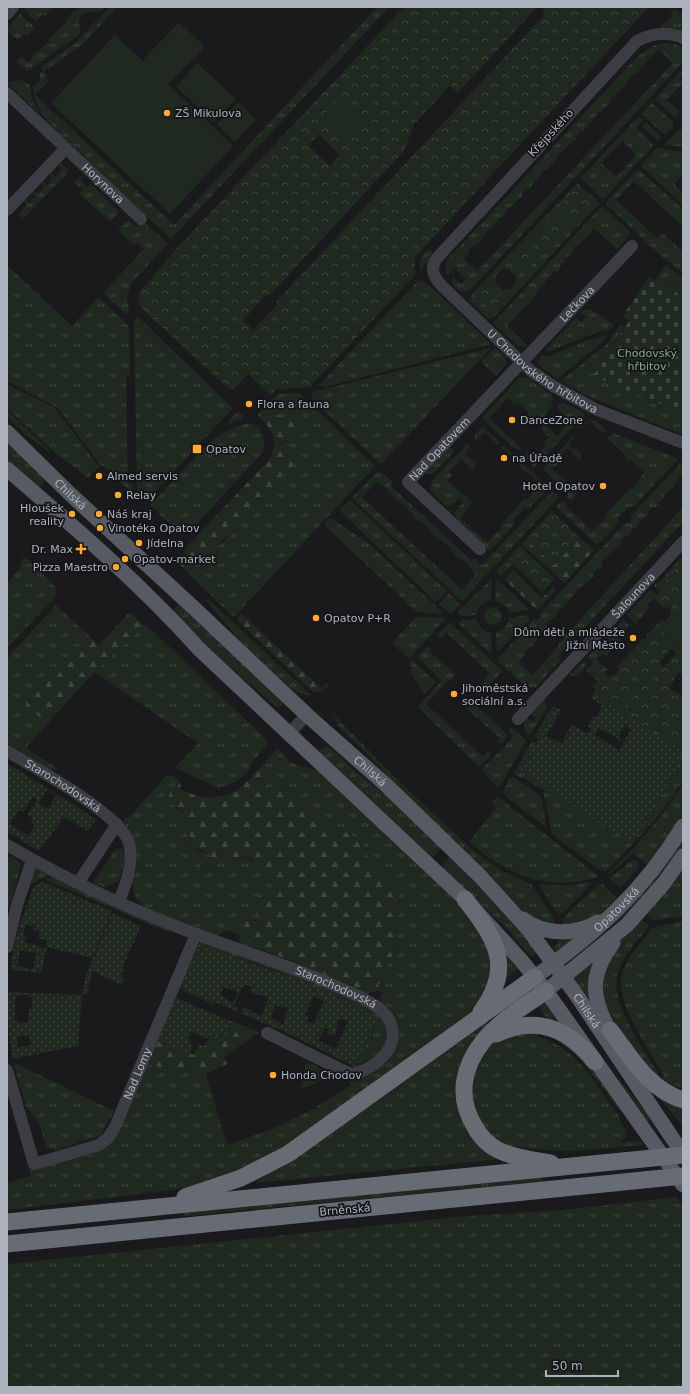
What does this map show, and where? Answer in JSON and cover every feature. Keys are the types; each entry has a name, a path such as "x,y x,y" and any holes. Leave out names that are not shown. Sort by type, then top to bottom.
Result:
{"highway":[{"path":"465,899 491,935 496,948 499,964 498,978 491,998 471,1024"},
{"path":"151,1208 226,1184 272,1163 302,1144 535,978"},
{"path":"546,991 496,1027 485,1039 469,1063 463,1085 465,1107 476,1130 486,1142 499,1150 513,1155 571,1166"},
{"path":"485,1039 506,1029 522,1025 549,1027 574,1040 595,1062"},
{"path":"610,1030 650,1082 667,1093 683,1100"},
{"name":"Brněnská","path":"7,1222 683,1155"},
{"name":"Brněnská","path":"7,1244 683,1176"}],"main road":[{"name":"Chilská","path":"7,432 68,493 195,609 306,715 386,785 451,847 512,910 564,977 597,1023 636,1086 683,1155"},
{"name":"Chilská","path":"7,469 134,584 176,624 199,649 465,899 491,926 546,991 683,1185"},
{"name":"Opatovská","path":"535,978 605,923 624,904 659,862 683,826"},
{"name":"Opatovská","path":"546,991 627,925 664,883 683,856"},
{"path":"512,910 533,925 555,931 567,932 579,930 594,924 624,904"},
{"path":"627,925 603,958 596,976 596,1000 600,1012 636,1086"}],"street":[{"path":"7,14 13,7"},
{"name":"Křejpského","path":"434,262 637,41 661,33 683,38"},
{"name":"Horynova","path":"7,93 141,219"},
{"path":"7,210 66,148"},
{"name":"Lečkova","path":"522,362 632,246"},
{"name":"U Chodovského hřbitova","path":"434,262 432,270 436,279 522,362 553,386 578,400 683,444"},
{"name":"Nad Opatovem","path":"480,549 408,482 522,362"},
{"name":"Šalounova","path":"518,719 683,542"},
{"path":"289,733 306,715"},
{"name":"Starochodovská","path":"7,751 98,808 117,824 125,834 129,844 130,871 119,902"},
{"path":"78,883 117,824"},
{"name":"Starochodovská","path":"7,845 32,860 119,902 196,934 305,972 368,1001 382,1010 390,1022 393,1032 393,1041 382,1058 367,1069 358,1073 350,1074 267,1033"},
{"path":"7,948 32,860"},
{"name":"Nad Lomy","path":"10,1090 34,1164 99,1146 108,1138 115,1128 196,934"},
{"path":"7,1070 10,1090"}],"green space":[{"path":"27,7 53,8 45,16 42,14 36,21 24,10"},
{"path":"81,7 105,7 101,11 84,13 79,20 80,34 32,68 27,71 17,62 21,57 29,63 32,59 31,58 50,40 48,39 67,22 66,20 76,9 78,10"},
{"path":"110,7 117,7 82,45 44,71 48,81 35,95 174,225 377,7 389,7 171,239 83,158 84,156 51,126 44,117 35,97 33,86 40,82 40,73 43,70 41,67 74,44"},
{"path":"404,7 540,7 534,10 458,93 450,86 414,124 404,151 269,296 267,294 243,320 253,330 278,304 276,302 544,15 544,10 542,7 649,7 415,257 415,275 310,387 275,390 270,395 248,374 233,390 222,383 142,309 138,301 139,293 176,249","holes":["319,134 340,155 330,166 308,145"]},
{"path":"675,9 683,15 683,32 662,28 661,26 673,16 670,13"},
{"path":"20,14 35,27 27,36 24,34 18,40 7,31 7,28"},
{"path":"177,24 181,24 202,44 203,49 168,84 233,146 170,214 51,103 115,35 144,62 144,59"},
{"path":"662,43 674,44 683,48 683,62 472,288 466,292 459,291 452,284 453,277 461,284 466,279 454,268 447,275 445,269 448,259 638,56 653,46","holes":["659,50 673,63 477,271 464,259 469,253 468,251 474,245 476,246 487,233 486,232 523,195 522,194 527,188 529,189 545,169 547,170 558,157 557,156 577,138 575,137 581,131 583,132 599,112 600,113 612,100 611,99 617,92 618,93 634,74 635,75 647,62 646,61"]},
{"path":"197,63 236,99 214,122 176,87"},
{"path":"683,69 683,73 679,78 683,83 667,100 680,112 675,117 655,99"},
{"path":"21,80 30,85 32,98 40,114 7,83"},
{"path":"342,96 366,118 344,142 320,119"},
{"path":"238,102 256,120 235,142 217,124"},
{"path":"651,103 673,122 673,127 666,134 662,133 643,115 643,112"},
{"path":"638,117 643,120 636,128 653,144 653,146 603,200 581,178","holes":["622,141 635,153 635,156 616,177 601,163"]},
{"path":"646,122 662,137 658,141 642,126"},
{"path":"680,129 683,131 683,147 664,145"},
{"path":"657,148 683,152 683,175 674,184 683,193 683,205 642,167 642,164"},
{"path":"59,162 68,170 68,172 23,219 19,214 27,205 22,200 24,199 29,203 36,196 31,191 33,190 38,194 45,187 40,182 41,180 47,185 53,178 48,173 50,172 55,177 62,169 57,164"},
{"path":"638,169 683,209 682,226 634,181 616,200 657,238 663,233 683,252 683,273 659,254 607,205 607,201"},
{"path":"80,176 83,177 80,180 87,187 91,184 119,212 110,222 80,194 83,190 74,182"},
{"path":"577,183 600,203 495,316 489,319 469,300 473,293 491,310 502,298 484,281","holes":["508,269 516,276 516,284 511,289 503,290 495,283 496,275 501,270"]},
{"path":"577,186 594,202 574,223 558,208"},
{"path":"603,207 630,232 630,235 617,249 594,228 586,239 585,238 573,250 574,251 564,259 565,261 559,267 560,269 558,272 556,270 544,283 545,284 536,292 537,294 531,300 532,302 528,304 516,316 517,317 507,325 528,346 518,346 495,325 494,322 600,208"},
{"path":"552,217 567,231 529,271 514,257"},
{"path":"128,220 136,227 142,221 168,243 131,284 127,296 129,313 125,313 103,293 144,249 137,243 134,245 118,230"},
{"path":"429,248 433,255 420,271 420,259"},
{"path":"7,265 72,326 99,297 129,326 130,374 126,375 128,483 133,484 132,493 102,465 101,466 58,408 7,381"},
{"path":"666,265 683,279 683,282 674,283 666,288 655,281"},
{"name":"Chodovský hřbitov","path":"649,277 683,299 683,413 593,376 629,321 623,316"},
{"path":"418,281 430,286 491,344 325,387 319,385"},
{"path":"484,281 502,298 491,310 473,293"},
{"path":"678,282 683,282 683,299 666,288"},
{"path":"588,309 592,310 613,324 613,328 589,335 548,352 545,350 576,317 581,322 586,317 580,312"},
{"path":"138,317 233,408 147,500 137,492 134,322"},
{"path":"620,325 624,327 593,376 683,413 683,435 583,394 563,382 563,379 607,344"},
{"path":"607,335 599,345 557,379 539,365 538,360 541,356 547,357 586,341"},
{"path":"491,348 381,464 318,405 312,397 312,392"},
{"path":"495,348 505,356 506,364 496,376 481,362"},
{"path":"520,377 527,378 552,395 553,399 551,407 536,424 527,415 529,413 518,403 516,405 508,398 489,418 522,449 519,450 512,446 482,418"},
{"path":"7,384 55,408 99,467 88,478 52,450 7,408"},
{"path":"299,393 375,466 236,615 232,616 187,572 212,552 235,530 240,521 257,510 261,498 270,491 281,478 283,470 289,469 286,450 279,449 278,445 301,432 302,423 294,417 280,416 277,410 278,405 274,398 279,394"},
{"path":"274,398 278,402 277,410 280,416 294,417 302,423 299,435 296,438 284,441 277,447 290,452 295,459 292,467 283,472 281,482 261,498 257,510 238,524 235,530 221,541 212,554 203,558 187,572 177,561 186,552 184,550 264,465 273,451 274,439 272,433 258,414"},
{"path":"563,402 583,412 584,416 534,467 525,458 527,450 535,456 545,446 543,444 549,437 542,430 543,423 557,436 571,421 557,408"},
{"path":"7,410 50,451 49,452 26,435 7,417"},
{"path":"237,412 243,415 243,419 228,425 228,422"},
{"path":"595,420 606,430 603,434 590,421 582,428 587,421"},
{"path":"247,423 257,426 260,429 264,438 264,448 262,453 193,528 180,529 169,523 151,505 152,503 210,442 226,431"},
{"path":"482,427 500,442 498,445 485,432 475,441 475,435"},
{"path":"613,433 676,458 677,460 634,506 628,507 618,517 618,523 597,545 556,507 564,501 567,505 566,507 592,531 608,516 606,514 630,488 631,489 637,484 636,482 644,473 630,459 628,461 625,457 626,456 607,438"},
{"path":"573,436 575,436 568,445 572,449 575,448 582,454 580,456 582,458 580,460 567,448 555,461 558,464 552,469 578,492 571,501 567,497 568,493 543,469"},
{"path":"7,439 47,480 43,482 40,488 7,462"},
{"path":"467,444 471,445 465,454 476,464 473,467 475,469 474,471 461,459 449,472 452,475 447,481 473,502 460,518 487,542 503,527 501,525 525,498 527,500 539,483 525,470 524,471 520,467 521,466 501,447 504,446 545,485 544,493 529,508 524,508 514,519 513,526 490,551 467,530 469,528 463,523 461,525 455,517 455,512 463,502 459,498 452,505 446,506 430,489 432,481"},
{"path":"450,446 455,451 433,474 425,474"},
{"path":"683,461 683,475 681,474 673,486 674,487 664,495 665,497 659,503 660,505 652,508 647,513 648,515 639,522 640,523 635,529 634,528 627,537 626,536 620,542 621,543 602,561 602,567 599,569 598,568 592,574 594,576 579,588 562,609 560,608 555,617 547,622 547,628 539,634 540,635 533,645 525,651 526,652 519,663 533,675 559,645 558,644 683,507 683,522 558,656 561,659 536,687 528,689 498,661 498,658 535,619 536,621 541,616 540,614 626,522 628,523 632,519 630,517"},
{"path":"381,472 393,482 390,485 472,561 475,558 482,565 552,491 559,497 462,601 352,498 375,474","holes":["376,482 389,490 388,491 399,503 400,502 406,508 408,507 408,510 414,515 413,517 419,522 420,521 428,526 438,540 440,539 446,545 447,544 458,559 459,558 469,564 468,565 475,575 462,590 362,497"]},
{"path":"350,500 447,591 436,602 341,512 341,509"},
{"path":"552,511 580,538 554,565 526,539"},
{"path":"330,518 368,543 444,614 417,612 324,525"},
{"path":"580,538 594,550 564,583 522,544 526,539 554,565"},
{"path":"519,547 522,547 525,551 501,576 496,571"},
{"path":"525,551 555,579 542,592 513,564"},
{"path":"24,556 57,588 55,598 7,648 7,584 19,569"},
{"path":"681,559 683,561 664,581 667,584 660,592 655,587 655,584 666,576 665,575"},
{"path":"683,561 683,614 663,635 678,649 683,643 683,675 678,672 669,688 683,696 683,751 593,695 595,690 593,687 598,681 586,670 596,660 607,669 604,673 609,678 612,675 614,676 620,669 617,667 644,638 645,640 647,635 662,619 665,622 671,615 669,614 672,610 667,606 664,608 654,599 667,584 664,581","holes":["672,648 677,653 663,667 659,663"]},
{"path":"513,570 542,598 553,587 556,590 537,610 505,580"},
{"path":"492,578 491,600 481,605 476,615 460,616 458,612"},
{"path":"496,579 529,609 509,613 506,606 495,600"},
{"path":"650,590 657,595 647,605 650,608 635,624 627,614"},
{"path":"449,593 460,604 452,613 448,612 439,604"},
{"path":"208,599 312,696 295,692 243,644 206,600"},
{"path":"180,603 283,703 281,706 275,706 170,614"},
{"path":"56,605 90,637 27,694 30,710 49,722 26,748 58,769 51,770 7,743 7,658"},
{"path":"493,607 499,610 502,616 499,622 493,625 487,622 484,616 487,610"},
{"path":"130,612 144,625 94,672 49,722 30,710 26,704 27,694 90,637 99,645"},
{"path":"241,613 321,688 327,683 329,686 320,693 313,692 237,620"},
{"path":"683,614 683,643 678,649 663,635"},
{"path":"528,615 529,621 497,652 496,633 505,627 509,618"},
{"path":"416,617 446,618 409,659 392,643"},
{"path":"476,619 482,628 491,633 492,651 490,653 459,624 461,620"},
{"path":"624,619 629,625 618,637 620,640 606,656 603,653 593,663 587,657"},
{"path":"450,622 502,671 480,695 474,691 490,674 446,632 441,638 437,635"},
{"path":"144,625 155,633 267,740 266,746 253,761 248,771 236,782 218,788 175,768 198,743 94,672"},
{"path":"428,646 431,649 429,651 456,675 449,681 448,680 426,704 483,757 488,752 491,755 479,767 418,707 442,680 417,657"},
{"path":"413,661 436,682 425,694 412,675 410,663"},
{"path":"584,661 588,665 576,676 570,675"},
{"path":"637,683 642,688 621,710 610,703"},
{"path":"593,695 683,751 683,759 641,830 630,843 521,770 556,707 561,710 546,736 561,743 572,725 588,734 592,729 587,726 594,716 597,717 602,705 591,698","holes":["625,726 631,730 624,741 618,737","599,728 624,742 619,750 595,735"]},
{"path":"466,696 468,698 464,703 467,706 471,703 469,701 471,700 508,735 503,743 497,742 500,738 460,703"},
{"path":"543,700 547,707 530,735 524,727 524,722 527,717 532,722 536,718 530,714"},
{"path":"553,706 556,707 538,739 535,735"},
{"path":"332,713 408,790 474,851 502,871 531,884 551,914 554,920 554,926 528,916 515,904 339,727"},
{"path":"511,727 526,741 499,788 481,770 509,742 512,736 508,730"},
{"path":"533,742 536,743 521,770 635,836 641,830 683,757 684,776 671,799 649,826 606,871 600,870 552,834 543,790 524,778 514,774 530,744"},
{"path":"325,746 331,748 357,773 397,804 442,847 432,858 320,753 320,750"},
{"path":"277,749 291,762 322,773 453,895 487,936 493,975 471,1014 288,1146 244,1170 187,1188 7,1210 7,1183 31,1176 29,1170 101,1149 146,1064 183,1072 202,1069 206,1074 227,1145 272,1129 311,1110 351,1085 346,1078 396,1045 378,1000 383,992 376,991 395,950 399,894 368,859 363,845 349,833 329,825 317,812 308,813 302,808 302,798 296,794 290,791 273,789 268,786 258,770"},
{"path":"7,763 96,819 88,831 64,817 39,851 7,832","holes":["47,790 56,795 48,809 39,803","33,797 37,800 27,815 33,818 31,822 35,825 28,836 10,824 19,810 23,812"]},
{"path":"258,770 268,786 273,789 290,791 296,794 302,798 303,808 308,813 317,812 329,825 349,833 363,845 368,859 399,894 395,950 376,991 364,994 293,961 253,947 250,936 242,925 246,921 257,921 261,917 261,914 254,909 258,903 258,897 272,887 272,883 264,871 266,868 256,868 252,860 241,856 229,861 226,852 220,851 217,855 219,861 215,867 210,866 208,862 210,854 195,847 190,836 185,831 185,820 183,813 177,807 166,802 172,789 180,782 181,789 187,792 206,797 219,797 239,789"},
{"path":"167,775 174,776 180,782 176,784 175,806 184,816 186,822 185,830 196,848 210,854 208,862 213,868 218,864 218,853 224,851 226,852 228,859 234,860 241,856 266,868 264,871 272,883 272,887 258,897 258,903 255,906 261,917 260,920 254,920 242,925 251,936 253,947 240,943 239,935 227,930 216,936 144,908 134,894 132,883 137,864 135,845 123,820 131,815"},
{"path":"513,777 541,796 547,828 510,800 503,792 509,780"},
{"path":"683,784 683,815 648,866 634,853 608,874 648,831"},
{"path":"498,797 598,877 563,883 529,878 498,863 469,842 496,808 491,802"},
{"path":"683,837 683,846 677,854 633,910 611,929 649,885"},
{"path":"192,845 207,865 206,869 196,875 191,871 195,860 185,850 187,846","holes":["189,846 192,847 206,865 197,874 193,871 197,860 187,851"]},
{"path":"117,849 123,849 124,862 118,882 104,887 95,884 94,881"},
{"path":"10,856 18,861 21,866 7,914 7,857 9,858"},
{"path":"449,857 451,857 480,884 538,952 531,957 503,924 474,899 443,868 443,864"},
{"path":"635,860 639,867 621,888 609,878 630,862"},
{"path":"683,867 683,916 653,920 646,914"},
{"path":"37,868 52,874 28,885 34,871"},
{"path":"55,876 167,929 170,933 46,880"},
{"path":"43,882 112,911 92,958 47,947 42,970 38,973 10,969 19,927 34,886","holes":["26,924 35,927 34,930 40,932 38,938 47,941 45,948 24,942 26,937 23,936","20,950 36,953 33,969 17,966"]},
{"path":"592,883 564,912 560,914 555,911 539,885 561,886"},
{"path":"599,884 602,884 619,900 601,916 561,927 565,916"},
{"path":"112,913 141,926 122,969 124,971 121,977 125,980 122,985 92,971 87,994 82,994 86,975"},
{"path":"641,919 649,926 622,962 617,975 616,987 623,1013 658,1073 658,1076 612,1026 600,984 613,949"},
{"path":"683,921 683,1089 663,1080 663,1075 641,1038 626,1008 622,994 621,980 624,968 633,953 652,928"},
{"path":"579,934 557,955 551,951 558,943 560,936"},
{"path":"201,941 311,978 376,1012 386,1025 387,1039 385,1045 373,1057 355,1067 378,1018 283,973 204,947 197,951 181,988 215,1002 214,1005 182,990 179,986"},
{"path":"204,947 309,983 378,1018 355,1067 285,1032 181,988 197,950","holes":["248,985 252,987 250,992 268,998 262,1015 259,1015 244,1007 241,1013 237,1011 238,1007 234,1005 243,986","223,987 238,992 233,1003 220,995","314,996 324,1001 313,1024 307,1021 309,1017 305,1015","275,1005 283,1008 285,1006 288,1008 283,1025 271,1018","339,1018 348,1022 335,1049 318,1040 325,1028 329,1030 328,1033 335,1036"]},
{"path":"502,948 520,967 505,980"},
{"path":"594,959 591,1005 574,977"},
{"path":"8,992 82,995 78,1046 12,1059 7,1015","holes":["18,995 28,995 29,997 32,997 32,1008 29,1009 28,1022 18,1023 18,1020 15,1020 15,998","29,1035 31,1045 18,1047 17,1037"]},
{"path":"176,998 233,1022 224,1039 217,1034 212,1040 191,1032 188,1038 191,1040 190,1044 193,1046 190,1054 158,1040"},
{"path":"544,1002 548,1004 564,1026 546,1021 546,1017 537,1004"},
{"path":"486,1021 490,1025 456,1086 503,1159 255,1183"},
{"path":"233,1022 259,1032 224,1057 229,1063 206,1074 202,1069 183,1072 146,1064 158,1040 193,1055 199,1045 204,1047 208,1039 212,1040 217,1034 224,1039"},
{"path":"539,1029 538,1037 552,1042 564,1049 575,1058 594,1081 620,1118 621,1123 626,1130 627,1135 620,1142 640,1141 643,1145 573,1151 544,1150 505,1145 495,1139 487,1131 477,1115 470,1093 474,1068 487,1048 497,1039"},
{"path":"550,1032 583,1056 624,1113 619,1110 583,1062"},
{"path":"13,1062 114,1111 101,1135 57,1150 47,1148 38,1121 26,1107"},
{"path":"308,1063 314,1065 320,1070 322,1078 315,1084 299,1089 304,1078 305,1064"},
{"path":"619,1079 651,1119 646,1123 617,1080"},
{"path":"659,1097 683,1103 683,1127 677,1119"},
{"path":"542,1177 543,1181 185,1216 184,1212"},
{"path":"677,1197 683,1206 683,1387 7,1387 7,1264 467,1216 553,1211"}],"place":[{"name":"ZŠ Mikulova","path":"167,113"},
{"name":"Flora a fauna","path":"249,404"},
{"name":"DanceZone","path":"512,420"},
{"name":"Opatov","path":"197,449"},
{"name":"na Úřadě","path":"504,458"},
{"name":"Almed servis","path":"99,476"},
{"name":"Hotel Opatov","path":"603,486"},
{"name":"Relay","path":"118,495"},
{"name":"Hloušek reality","path":"72,514"},
{"name":"Náš kraj","path":"99,514"},
{"name":"Vinotéka Opatov","path":"100,528"},
{"name":"Jídelna","path":"139,543"},
{"name":"Dr. Max","path":"81,549"},
{"name":"Opatov-market","path":"125,559"},
{"name":"Pizza Maestro","path":"116,567"},
{"name":"Opatov P+R","path":"316,618"},
{"name":"Dům dětí a mládeže Jižní Město","path":"633,638"},
{"name":"Jihoměstská sociální a.s.","path":"454,694"},
{"name":"Honda Chodov","path":"273,1075"}]}
